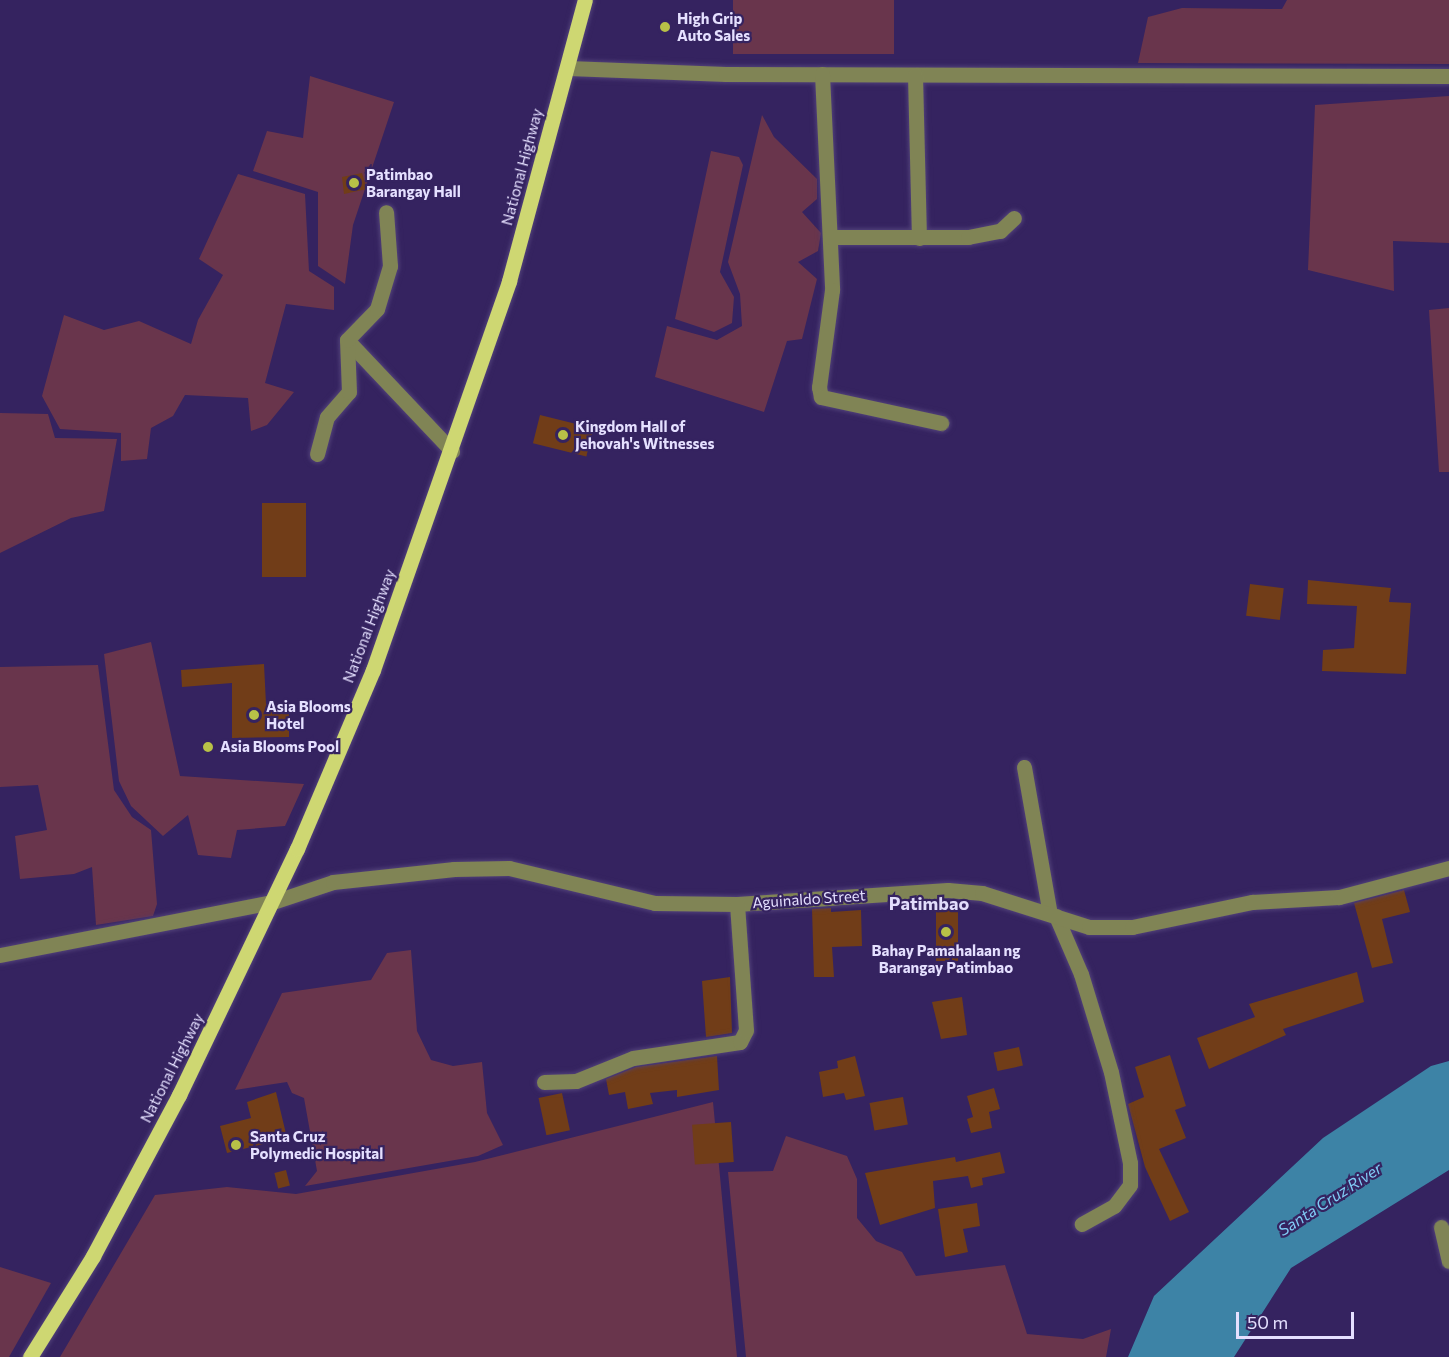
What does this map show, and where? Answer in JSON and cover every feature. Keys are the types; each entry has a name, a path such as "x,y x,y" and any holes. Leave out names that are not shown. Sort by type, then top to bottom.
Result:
{"main road":[{"name":"National Highway","path":"30,1357 147,1156 273,902 376,660 452,451 509,281 585,0"}],"street":[{"path":"568,68 915,75 1449,76"},
{"path":"822,74 832,290 821,397 941,423"},
{"path":"915,75 918,238"},
{"path":"317,454 327,417 349,392 347,340 377,309 390,266 386,212"},
{"path":"830,237 918,238 1000,231 1014,218"},
{"path":"347,340 452,451"},
{"path":"1024,767 1053,915 1081,974 1108,1061 1130,1163 1130,1185 1114,1206 1082,1224"},
{"name":"Aguinaldo Street","path":"0,955 273,902 333,882 386,874 509,868 628,900 737,904 948,890 982,893 1089,927 1132,927 1252,902 1339,897 1449,868"},
{"path":"544,1082 576,1081 633,1058 740,1042 746,1030 737,904"},
{"path":"1441,1227 1449,1261"}],"shaded area":[{"path":"733,0 894,0 894,54 733,54"},
{"path":"1287,0 1449,0 1449,64 1138,63 1148,17 1182,8 1282,9"},
{"path":"310,76 394,102 353,225 345,284 318,266 318,192 253,171 267,131 303,138"},
{"path":"1449,96 1449,243 1393,241 1394,291 1308,270 1315,105"},
{"path":"762,115 774,137 817,179 817,199 802,212 821,233 818,251 798,262 817,279 802,339 787,341 764,412 655,377 667,326 717,340 742,326 740,294 728,262"},
{"path":"711,151 739,157 743,165 720,272 734,297 732,323 714,332 675,319"},
{"path":"238,174 305,194 309,271 334,287 334,310 286,304 265,383 294,392 267,425 251,431 248,398 185,395 173,416 151,428 147,459 121,461 121,433 60,429 42,396 64,315 104,330 139,321 191,344 198,320 223,275 199,259"},
{"path":"1449,308 1449,472 1439,472 1429,310"},
{"path":"0,413 48,414 55,438 117,439 104,511 71,518 0,553"},
{"path":"151,642 180,776 304,784 285,826 237,830 231,858 198,855 188,815 163,836 131,806 119,781 104,654"},
{"path":"98,665 114,790 132,817 151,830 157,904 153,916 96,925 92,867 74,874 20,879 15,836 47,830 38,785 0,787 0,667"},
{"path":"411,950 417,1031 431,1060 453,1066 482,1062 487,1113 503,1145 478,1156 305,1186 317,1171 304,1098 292,1093 287,1082 235,1090 282,993 371,980 387,953"},
{"path":"713,1102 737,1357 60,1357 155,1195 227,1187 296,1194 475,1162"},
{"path":"786,1136 847,1156 857,1179 857,1218 876,1241 902,1252 916,1276 1005,1265 1027,1334 1083,1339 1111,1329 1106,1357 746,1357 728,1172 773,1171"},
{"path":"0,1267 51,1283 9,1357 0,1357"}],"water":[{"name":"Santa Cruz River","path":"1449,1061 1449,1170 1291,1268 1234,1357 1128,1357 1154,1296 1323,1138 1431,1066"}],"building":[{"name":"Patimbao Barangay Hall","path":"362,173 367,189 344,194 342,177"},
{"name":"Kingdom Hall of Jehovah's Witnesses","path":"540,415 593,428 586,456 533,443"},
{"path":"262,503 306,503 306,577 262,577"},
{"path":"1308,580 1391,588 1389,602 1411,603 1406,674 1322,671 1323,650 1354,648 1357,606 1307,604"},
{"path":"1250,584 1284,588 1280,620 1246,616"},
{"path":"264,664 266,704 289,703 289,737 232,738 232,683 182,687 181,670"},
{"path":"1404,890 1410,912 1382,919 1393,963 1372,968 1354,903"},
{"name":"Bahay Pamahalaan ng Barangay Patimbao","path":"936,902 958,902 958,961 936,961"},
{"path":"831,908 831,912 861,910 862,946 832,947 834,977 814,977 812,909"},
{"path":"1357,972 1364,1002 1283,1029 1286,1035 1209,1069 1197,1038 1255,1017 1249,1004"},
{"path":"730,977 732,1033 706,1037 702,981"},
{"path":"962,997 967,1035 941,1039 932,1002"},
{"path":"1019,1047 1023,1066 998,1071 994,1052"},
{"path":"1170,1055 1186,1106 1175,1110 1186,1138 1159,1149 1189,1212 1170,1221 1145,1167 1128,1104 1144,1097 1135,1067"},
{"path":"717,1056 719,1090 677,1097 677,1090 650,1093 653,1104 628,1109 625,1092 609,1095 606,1079 636,1067"},
{"path":"855,1056 865,1096 846,1100 844,1093 823,1097 819,1072 838,1068 837,1061"},
{"path":"994,1088 1000,1109 989,1112 992,1128 971,1133 967,1119 973,1117 967,1096"},
{"path":"276,1092 287,1138 227,1153 220,1126 251,1118 247,1102"},
{"path":"562,1093 570,1130 546,1135 539,1098"},
{"path":"903,1097 908,1125 874,1130 870,1103"},
{"path":"731,1122 734,1162 695,1165 692,1125"},
{"path":"1000,1152 1005,1173 982,1178 983,1185 971,1188 968,1176 933,1181 935,1208 880,1225 865,1173 955,1157 956,1162"},
{"path":"286,1170 290,1186 278,1188 274,1173"},
{"path":"977,1203 980,1226 963,1229 968,1252 945,1257 938,1209"}],"place":[{"name":"High Grip Auto Sales","path":"665,27"},
{"name":"Patimbao Barangay Hall","path":"354,183"},
{"name":"Kingdom Hall of Jehovah's Witnesses","path":"563,435"},
{"name":"Asia Blooms Hotel","path":"254,715"},
{"name":"Asia Blooms Pool","path":"208,747"},
{"name":"Bahay Pamahalaan ng Barangay Patimbao","path":"946,932"},
{"name":"Santa Cruz Polymedic Hospital","path":"236,1145"}],"district":[{"name":"Patimbao","path":"929,903"}]}
